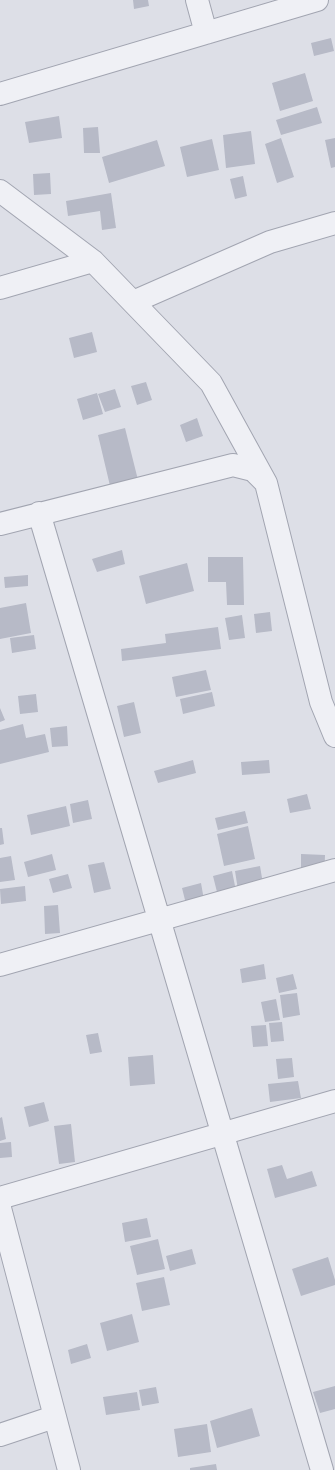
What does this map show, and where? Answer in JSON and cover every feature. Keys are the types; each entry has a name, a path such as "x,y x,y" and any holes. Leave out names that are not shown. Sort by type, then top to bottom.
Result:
{"street":[{"path":"197,0 206,33"},
{"path":"0,94 317,0"},
{"path":"0,191 94,261 211,383 266,483 321,702 335,736"},
{"path":"133,302 270,242 335,223"},
{"path":"0,288 94,261"},
{"path":"0,524 232,465 253,470 266,483"},
{"path":"39,514 322,1470"},
{"path":"0,965 335,870"},
{"path":"0,1198 335,1101"},
{"path":"0,1208 69,1470"},
{"path":"0,1435 54,1417"}],"building":[{"path":"133,0 148,0 149,6 134,9"},
{"path":"331,38 334,51 314,56 311,43"},
{"path":"305,73 313,101 280,111 272,83"},
{"path":"317,107 322,123 281,135 276,120"},
{"path":"59,116 62,138 29,143 25,122"},
{"path":"98,127 100,153 84,153 83,128"},
{"path":"251,131 255,164 226,168 223,135"},
{"path":"281,138 294,177 277,183 265,144"},
{"path":"335,138 335,167 331,168 325,140"},
{"path":"212,139 219,170 187,177 180,147"},
{"path":"157,140 165,166 109,183 102,157"},
{"path":"50,173 51,194 34,195 33,174"},
{"path":"243,176 247,196 235,199 230,179"},
{"path":"111,193 116,228 102,230 100,211 68,216 66,201"},
{"path":"92,332 97,352 74,358 69,338"},
{"path":"146,382 152,400 137,405 131,386"},
{"path":"115,389 121,407 105,412 98,394"},
{"path":"97,393 103,414 83,420 77,399"},
{"path":"197,418 203,436 186,442 180,425"},
{"path":"125,428 139,484 111,490 98,435"},
{"path":"122,550 125,564 97,572 92,559"},
{"path":"208,557 243,557 244,605 227,605 226,582 208,582"},
{"path":"187,563 194,591 146,604 139,576"},
{"path":"28,575 28,586 5,588 4,577"},
{"path":"26,603 31,633 0,639 0,608"},
{"path":"270,612 272,631 256,633 254,614"},
{"path":"242,615 245,638 229,640 225,618"},
{"path":"218,627 221,649 122,661 121,649 166,643 165,634"},
{"path":"34,635 36,649 12,653 10,638"},
{"path":"206,670 211,690 176,697 172,677"},
{"path":"212,692 215,706 183,714 180,699"},
{"path":"36,694 38,712 20,714 18,696"},
{"path":"134,702 141,733 124,737 117,706"},
{"path":"0,708 5,720 0,722"},
{"path":"23,724 26,738 45,734 49,752 0,764 0,730"},
{"path":"67,726 68,746 52,747 50,728"},
{"path":"193,760 196,773 158,783 154,771"},
{"path":"269,760 270,773 242,775 241,762"},
{"path":"307,794 311,809 290,813 287,799"},
{"path":"88,800 92,819 73,823 70,804"},
{"path":"66,806 70,826 31,835 27,815"},
{"path":"245,811 248,823 218,830 215,818"},
{"path":"248,826 255,859 224,866 217,834"},
{"path":"0,828 2,828 4,844 0,845"},
{"path":"52,854 56,870 28,877 24,862"},
{"path":"301,854 325,855 324,882 301,881"},
{"path":"11,856 15,880 0,882 0,858"},
{"path":"104,862 111,889 94,893 88,865"},
{"path":"260,866 263,884 238,890 235,871"},
{"path":"232,871 236,891 218,896 213,876"},
{"path":"68,874 72,888 53,893 49,879"},
{"path":"201,883 204,900 186,904 182,888"},
{"path":"25,886 26,901 1,904 0,889"},
{"path":"58,905 60,933 45,934 44,906"},
{"path":"264,964 266,979 242,983 240,969"},
{"path":"293,974 297,989 279,993 276,978"},
{"path":"297,993 300,1015 283,1018 280,995"},
{"path":"276,999 280,1020 265,1022 261,1002"},
{"path":"282,1022 284,1041 271,1042 269,1023"},
{"path":"266,1025 268,1046 253,1047 251,1026"},
{"path":"98,1033 102,1052 90,1054 86,1035"},
{"path":"153,1055 155,1084 130,1086 128,1057"},
{"path":"292,1058 294,1077 278,1079 276,1059"},
{"path":"298,1081 301,1098 270,1102 268,1084"},
{"path":"44,1102 49,1121 29,1127 24,1107"},
{"path":"2,1117 6,1139 0,1141 0,1118"},
{"path":"71,1124 75,1162 59,1164 54,1126"},
{"path":"11,1142 12,1157 0,1158 0,1143"},
{"path":"282,1165 287,1179 312,1171 317,1186 275,1198 267,1169"},
{"path":"147,1218 151,1237 125,1242 122,1223"},
{"path":"158,1239 165,1269 137,1275 130,1246"},
{"path":"192,1249 196,1264 170,1271 166,1256"},
{"path":"328,1257 335,1280 335,1285 301,1296 292,1269"},
{"path":"164,1277 170,1305 142,1311 136,1283"},
{"path":"132,1314 139,1342 107,1351 100,1323"},
{"path":"87,1344 91,1358 71,1364 68,1350"},
{"path":"335,1386 335,1409 320,1413 313,1392"},
{"path":"156,1387 159,1403 142,1406 139,1390"},
{"path":"137,1392 140,1410 106,1415 103,1397"},
{"path":"252,1408 260,1436 217,1448 210,1421"},
{"path":"207,1424 211,1452 178,1457 174,1429"},
{"path":"216,1464 217,1470 190,1470 190,1468"}]}
